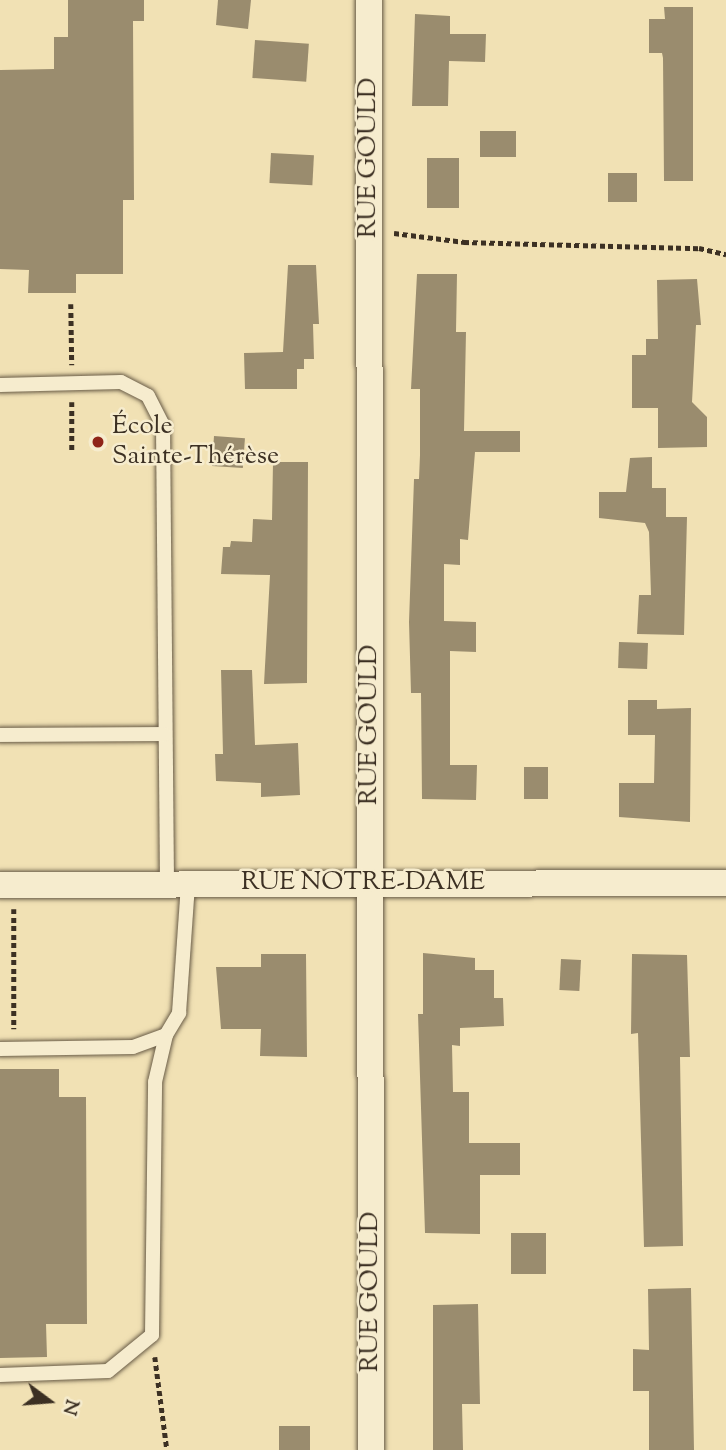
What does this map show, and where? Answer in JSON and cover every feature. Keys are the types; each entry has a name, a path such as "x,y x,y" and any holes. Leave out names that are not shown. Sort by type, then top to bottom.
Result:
{"street":[{"name":"RUE GOULD","path":"369,0 372,1450"},
{"name":"RUE NOTRE-DAME","path":"7,885 371,881 726,883"}],"lane":[{"path":"0,385 121,382 148,396 163,425 164,734 177,884 178,1013 166,1035 155,1082 152,1335 108,1371 0,1375"},
{"path":"0,735 164,734"},
{"path":"7,1049 133,1047 166,1035"}],"path":[{"path":"369,231 464,242 699,248 726,254"},
{"path":"7,885 7,1049"},
{"path":"152,1335 167,1450"}],"building":[{"path":"68,0 144,0 144,21 133,21 134,200 123,200 123,274 76,274 76,293 28,293 29,270 0,269 0,70 54,69 54,37 68,37"},
{"path":"218,0 251,0 248,29 216,25"},
{"path":"664,7 693,7 693,181 664,181 663,58 662,53 649,53 649,19 665,19"},
{"path":"415,14 450,16 450,34 486,34 485,62 449,61 448,106 412,106"},
{"path":"255,40 309,44 306,82 252,78"},
{"path":"480,131 516,131 516,157 480,157"},
{"path":"271,153 314,155 312,185 269,183"},
{"path":"427,158 459,158 459,208 427,208"},
{"path":"608,173 637,173 637,202 608,202"},
{"path":"288,265 316,265 319,324 313,324 314,359 304,359 304,369 297,369 297,389 245,389 244,353 283,352"},
{"path":"417,274 457,274 456,332 466,332 464,431 520,431 520,452 475,452 468,540 460,539 460,565 444,564 444,621 476,622 476,652 450,651 450,765 477,765 476,800 422,799 421,693 411,693 409,622 414,479 419,479 420,455 420,389 411,389"},
{"path":"697,279 701,325 696,325 692,402 707,417 707,447 658,448 658,408 632,408 632,355 646,355 646,339 658,339 657,280"},
{"path":"214,436 245,438 243,468 212,466"},
{"path":"652,457 652,488 666,488 666,517 687,517 684,635 637,634 639,595 651,595 649,532 645,523 599,518 599,492 626,492 630,458"},
{"path":"273,462 308,462 307,683 264,684 270,575 221,574 223,547 230,547 231,541 252,542 253,519 272,520"},
{"path":"619,642 648,643 647,669 618,668"},
{"path":"221,670 252,670 255,745 298,743 300,795 261,797 261,783 216,781 215,754 223,754"},
{"path":"628,700 657,700 657,709 691,708 690,822 619,817 619,783 654,783 655,735 628,735"},
{"path":"524,767 548,767 548,799 524,799"},
{"path":"423,953 475,958 475,970 494,970 494,998 503,998 504,1026 460,1028 460,1046 452,1045 453,1092 469,1092 469,1143 520,1143 520,1175 480,1175 480,1234 425,1233 418,1014 423,1014"},
{"path":"261,954 306,954 307,1057 260,1056 261,1029 221,1029 216,967 261,967"},
{"path":"632,954 687,955 690,1057 680,1057 683,1246 644,1247 638,1033 631,1034"},
{"path":"561,959 581,960 579,991 559,990"},
{"path":"0,1069 59,1069 59,1097 86,1097 87,1324 46,1324 47,1357 0,1358"},
{"path":"511,1233 546,1233 546,1274 511,1274"},
{"path":"691,1288 694,1450 649,1450 649,1391 633,1391 633,1349 649,1350 648,1289"},
{"path":"478,1304 480,1404 462,1404 463,1450 433,1450 433,1305"},
{"path":"279,1426 310,1426 310,1450 279,1450"}],"place":[{"name":"École Sainte-Thérèse","path":"98,442"}]}
